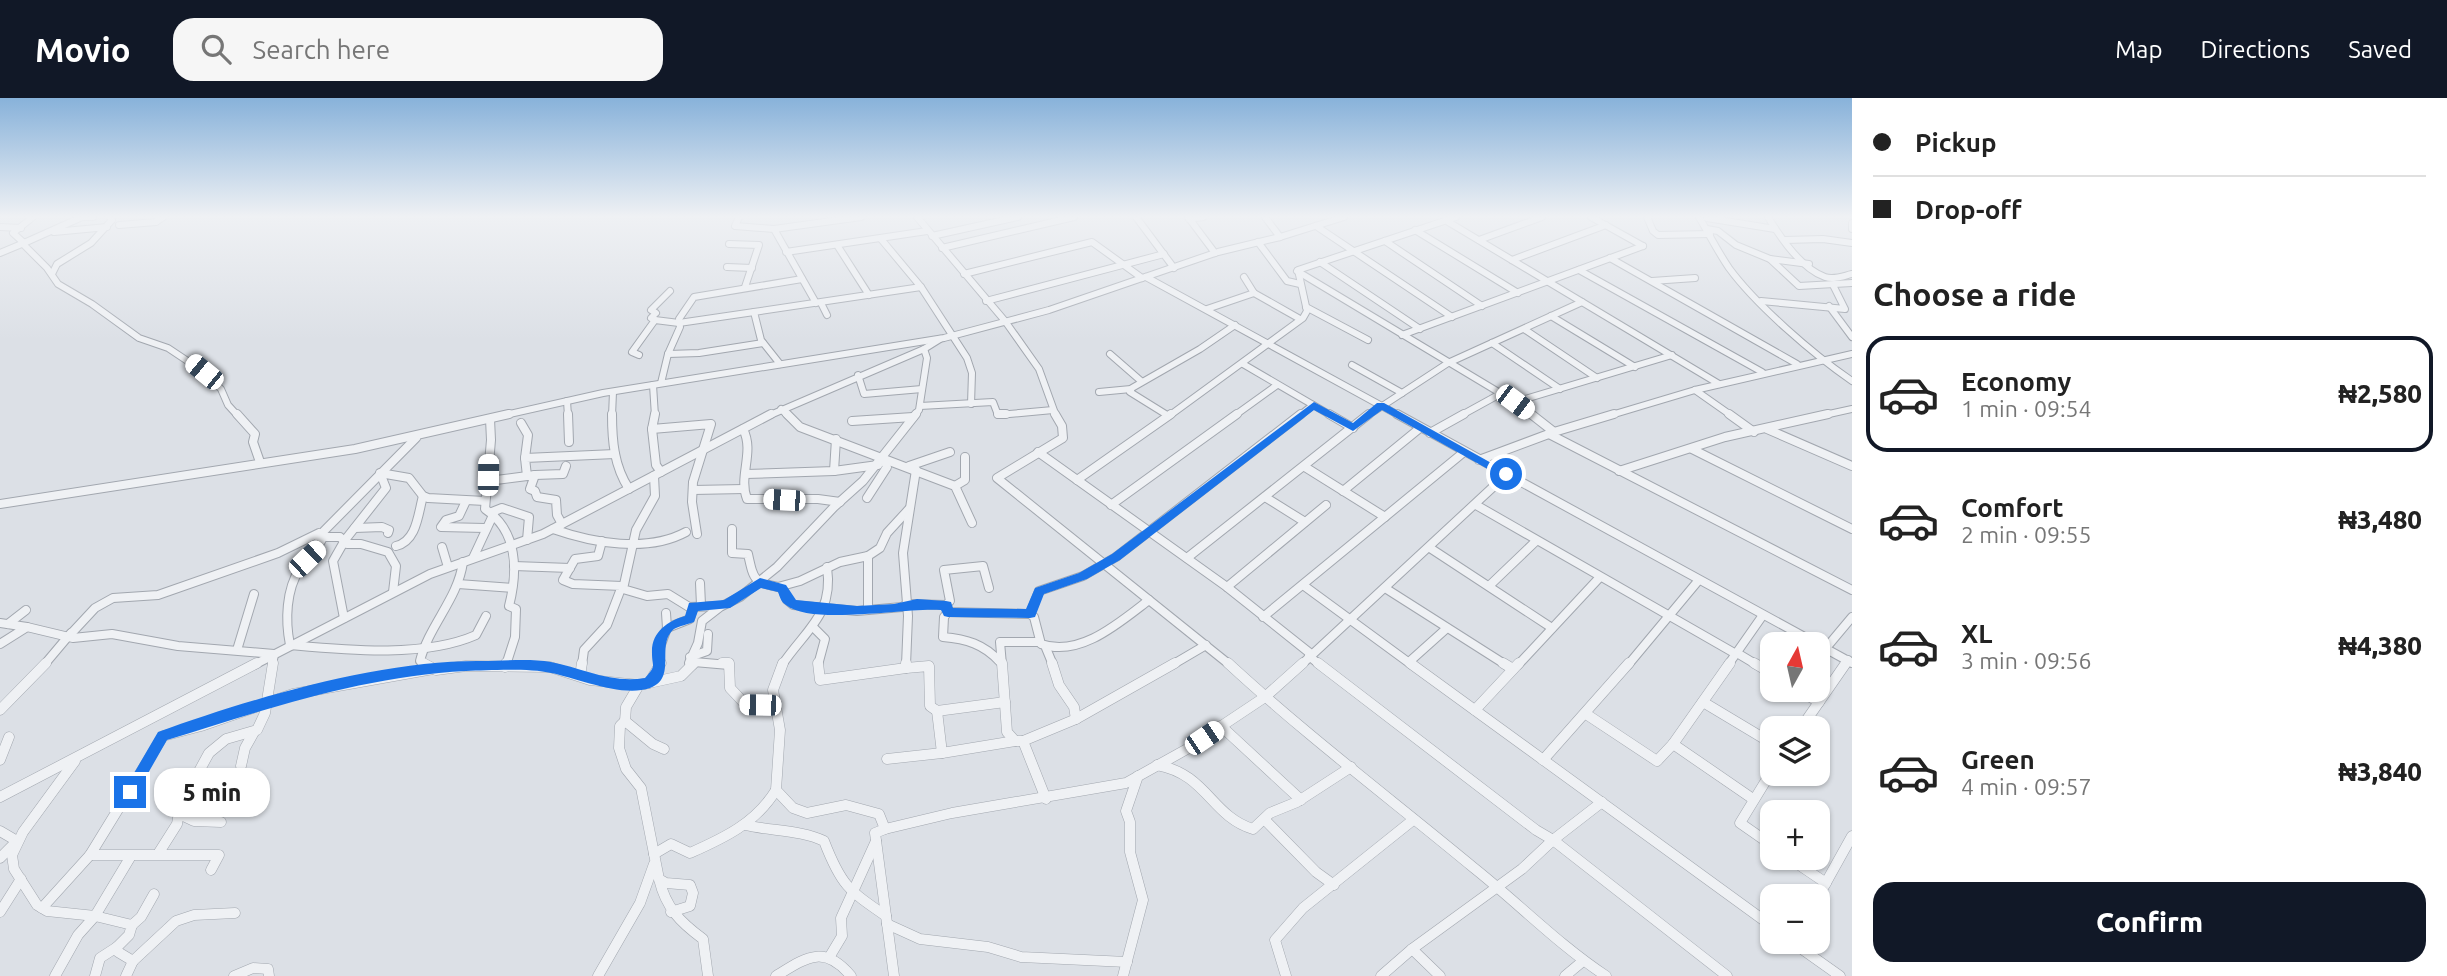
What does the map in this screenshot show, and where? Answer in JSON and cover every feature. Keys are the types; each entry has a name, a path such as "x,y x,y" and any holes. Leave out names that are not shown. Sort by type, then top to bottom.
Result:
{"street":[{"path":"38,258 58,284 92,304 139,338 168,348 204,372 221,389 228,405 255,434 253,442 260,463"},
{"path":"52,274 53,268 69,258"},
{"path":"745,287 754,258"},
{"path":"790,258 827,315"},
{"path":"846,258 869,295"},
{"path":"895,258 921,288 952,335 972,373 971,404"},
{"path":"950,258 1005,321 1039,369 1053,410 1062,426 1063,438 997,478 1107,563 1413,820 1497,886 1583,961 1606,976"},
{"path":"964,274 1028,258"},
{"path":"1112,258 1795,632"},
{"path":"986,301 1148,258"},
{"path":"1167,258 1174,268"},
{"path":"0,797 393,592 448,567 553,529 781,409 952,335 1049,310 1201,258"},
{"path":"1270,258 1287,281 1300,284"},
{"path":"1297,271 1333,258"},
{"path":"1362,258 1452,317"},
{"path":"1410,258 1482,306"},
{"path":"1461,258 1518,293"},
{"path":"1509,258 1719,384"},
{"path":"1512,260 1517,258"},
{"path":"1402,335 1610,258 1797,365"},
{"path":"1723,258 1730,269 1821,360 1852,381"},
{"path":"1770,258 1809,264"},
{"path":"1770,258 1799,286 1834,282 1850,285"},
{"path":"1761,301 1845,309 1834,282 1803,258"},
{"path":"1320,262 1420,329"},
{"path":"727,267 751,268"},
{"path":"1579,270 1762,372"},
{"path":"1077,480 1244,363 1300,319 1307,311 1297,271"},
{"path":"1297,271 1515,402 1551,433 1619,471 1852,590"},
{"path":"1834,282 1852,274"},
{"path":"1244,277 1254,293 1300,319"},
{"path":"1649,281 1695,278"},
{"path":"580,676 584,650 607,625 622,586 637,527 656,497 658,474 652,429 657,384 679,319 694,297 802,279"},
{"path":"670,291 650,310 656,313 651,318 679,323 921,288"},
{"path":"1206,309 1254,293"},
{"path":"1187,558 1381,405 1448,363 1582,302"},
{"path":"1829,306 1852,337"},
{"path":"1306,307 1368,340"},
{"path":"754,313 763,342 780,364"},
{"path":"1551,316 1634,367"},
{"path":"639,355 632,352 655,320"},
{"path":"1099,392 1131,390 1141,381 1200,349 1235,325"},
{"path":"1524,329 1597,378"},
{"path":"0,503 355,449 613,392 941,339"},
{"path":"668,354 699,353 763,342"},
{"path":"1492,343 1560,389"},
{"path":"42,908 90,855 141,775 159,739 303,692 432,669 466,666 550,667 590,680 644,684 682,677 691,670 700,622 705,615 760,583 880,462 920,407 927,358 924,349"},
{"path":"1110,354 1141,381"},
{"path":"1479,460 1551,433 1695,390 1762,372 1852,354"},
{"path":"1515,402 1672,355"},
{"path":"1244,363 1353,428"},
{"path":"1352,365 1402,393"},
{"path":"858,375 864,394 922,389"},
{"path":"1111,505 1277,385"},
{"path":"1131,390 1137,398 1167,415"},
{"path":"1695,390 1754,432"},
{"path":"613,392 612,436 617,467 629,489"},
{"path":"1430,433 1500,394"},
{"path":"567,401 569,442"},
{"path":"920,407 993,402 998,415 1053,410"},
{"path":"1030,614 1039,591 1083,576 1107,563 1314,405"},
{"path":"781,409 800,427 836,439 887,467 867,498"},
{"path":"1619,471 1754,432 1852,409"},
{"path":"852,421 913,417"},
{"path":"490,419 485,509 502,523 514,551 509,606 516,609 515,637 505,667"},
{"path":"521,423 526,427 529,439 525,458 531,476 530,489 535,491 537,498 556,500 557,515 562,524"},
{"path":"652,429 710,424 702,451 695,461 690,505 697,534"},
{"path":"1343,491 1420,428"},
{"path":"743,429 748,439 744,497 840,502"},
{"path":"1767,429 1852,466"},
{"path":"68,637 95,608 113,598 159,595 321,535 418,437"},
{"path":"834,471 836,439"},
{"path":"1692,449 1852,529"},
{"path":"906,467 950,452"},
{"path":"1038,452 1227,587 1310,655 1727,976"},
{"path":"1263,617 1464,452"},
{"path":"525,458 615,454"},
{"path":"955,486 965,480 965,457"},
{"path":"746,474 834,471 880,462 906,467 955,486 972,523"},
{"path":"488,481 563,474 566,466"},
{"path":"1305,467 1385,517"},
{"path":"906,667 907,604 904,553 916,470"},
{"path":"380,473 409,478 423,496 445,500 485,501"},
{"path":"344,618 333,561 345,540 386,488 380,473"},
{"path":"894,976 875,833 952,813 1046,799 1126,783 1187,749 1265,697 1430,548 1506,474"},
{"path":"693,490 744,489"},
{"path":"396,546 405,544 411,538 423,496"},
{"path":"1265,497 1305,522"},
{"path":"467,501 459,516 446,520 441,527 460,530 485,528"},
{"path":"1227,587 1326,505"},
{"path":"1476,505 1535,542 1672,615 1760,667"},
{"path":"473,558 493,513 502,508 528,517 527,540"},
{"path":"778,587 800,581 827,567 868,555 880,548 887,533 909,509"},
{"path":"355,528 382,527 389,530 388,533"},
{"path":"732,528 732,553 748,554 752,577 760,583 782,588 787,600 793,605 868,610 902,607 907,604 1030,614 1034,617 1043,645 1054,663 1062,690 1077,713 1076,719"},
{"path":"553,529 582,539 633,543 664,541 686,532"},
{"path":"321,535 345,540 347,544 361,544 388,552 396,566 393,592"},
{"path":"290,645 290,609 296,575 318,548 321,535"},
{"path":"602,541 598,556 575,559 563,580 573,584 622,586 623,589 647,596 668,594 687,606 722,606"},
{"path":"1489,586 1535,542"},
{"path":"442,547 448,567"},
{"path":"1430,548 1552,628"},
{"path":"868,555 868,610"},
{"path":"432,669 420,661 424,646 431,628 451,603 463,573 463,562"},
{"path":"514,566 570,568"},
{"path":"989,588 983,566 944,570 950,601 944,617 943,637 968,639 982,646 1000,662"},
{"path":"598,976 640,903 655,858 671,845 690,853 745,825 772,799 776,790 776,760 780,742 772,692 780,667 825,609 831,584 827,567"},
{"path":"1475,710 1600,577"},
{"path":"1543,760 1586,714 1699,581"},
{"path":"667,628 690,619 697,606 700,583"},
{"path":"458,584 512,588"},
{"path":"1303,585 1760,917"},
{"path":"1385,588 1513,669"},
{"path":"237,650 254,594"},
{"path":"1046,799 1019,741 1007,732 1000,642 1072,646 1091,639 1149,600"},
{"path":"0,710 68,637 84,617 87,604"},
{"path":"4,624 26,610"},
{"path":"664,749 654,746 638,728 625,722 623,716 626,706 659,670 661,662 658,653 667,628 666,613"},
{"path":"1586,714 1657,761 1673,744 1763,615"},
{"path":"290,645 443,645 474,636 482,628 486,616"},
{"path":"1830,643 1852,617"},
{"path":"4,624 68,637 112,634 178,646 274,654"},
{"path":"0,644 27,627"},
{"path":"813,627 825,639 818,664 820,680 917,665 929,666 930,706 937,711 1005,702"},
{"path":"1409,662 1447,628"},
{"path":"692,660 707,651 708,634"},
{"path":"887,759 1019,741 1076,719 1206,645"},
{"path":"1830,650 1850,662 1830,688"},
{"path":"241,766 245,748 264,713 274,654"},
{"path":"692,660 729,663 730,688 742,703 760,705 773,701"},
{"path":"1703,702 1760,736"},
{"path":"1809,716 1819,702"},
{"path":"937,711 942,753"},
{"path":"625,722 620,726 619,748 626,769 641,788 664,903 703,939 708,976"},
{"path":"1222,726 1301,800"},
{"path":"158,854 177,824 180,806 209,753 226,739 254,732"},
{"path":"0,760 9,737"},
{"path":"1673,744 1753,799"},
{"path":"0,858 17,841 76,758"},
{"path":"1155,765 1171,765 1185,771 1241,827 1254,829 1270,813 1301,800 1351,767"},
{"path":"1124,976 1143,900 1130,852 1130,822 1126,811 1138,776"},
{"path":"1760,837 1740,823 1762,786"},
{"path":"776,790 793,807 807,813 846,805 865,812 874,812 879,814 886,830"},
{"path":"1381,976 1412,949 1522,869 1553,840 1602,802"},
{"path":"178,814 194,821 221,822"},
{"path":"1265,820 1287,845 1334,885"},
{"path":"1286,976 1275,940 1284,925 1413,820"},
{"path":"745,825 776,832 810,834 824,841 836,872 852,892 909,937 987,946 1021,957 1127,962"},
{"path":"0,831 17,841"},
{"path":"1807,870 1826,883 1852,836"},
{"path":"17,841 12,855 14,869 37,905 47,911 96,916 131,925"},
{"path":"830,956 842,936 841,918 876,841"},
{"path":"90,855 219,855 211,870"},
{"path":"55,976 78,935 96,916 131,856"},
{"path":"0,912 21,879"},
{"path":"659,879 666,883 690,885 693,893 690,906 671,912"},
{"path":"95,976 100,958 129,935 131,925 141,917 154,894"},
{"path":"126,976 133,961 148,951 162,931 184,917 235,913"},
{"path":"117,947 118,952 133,961"},
{"path":"1412,949 1440,976"},
{"path":"1810,954 1840,976"},
{"path":"776,976 796,962 813,956 830,956 839,960 851,976"},
{"path":"1565,976 1583,961"},
{"path":"234,976 253,968 268,969 269,976"}],"route":[{"path":"130,792 163,736 201,726 293,694 396,674 466,666 550,667 590,680 639,685 649,683 659,670 661,662 658,653 667,628 690,619 693,607 726,605 740,597 748,588 760,583 782,588 787,600 793,605 811,608 857,611 917,603 946,606 948,612 1030,614 1039,591 1083,576 1116,557 1314,405 1353,428 1381,405 1506,474"}]}
